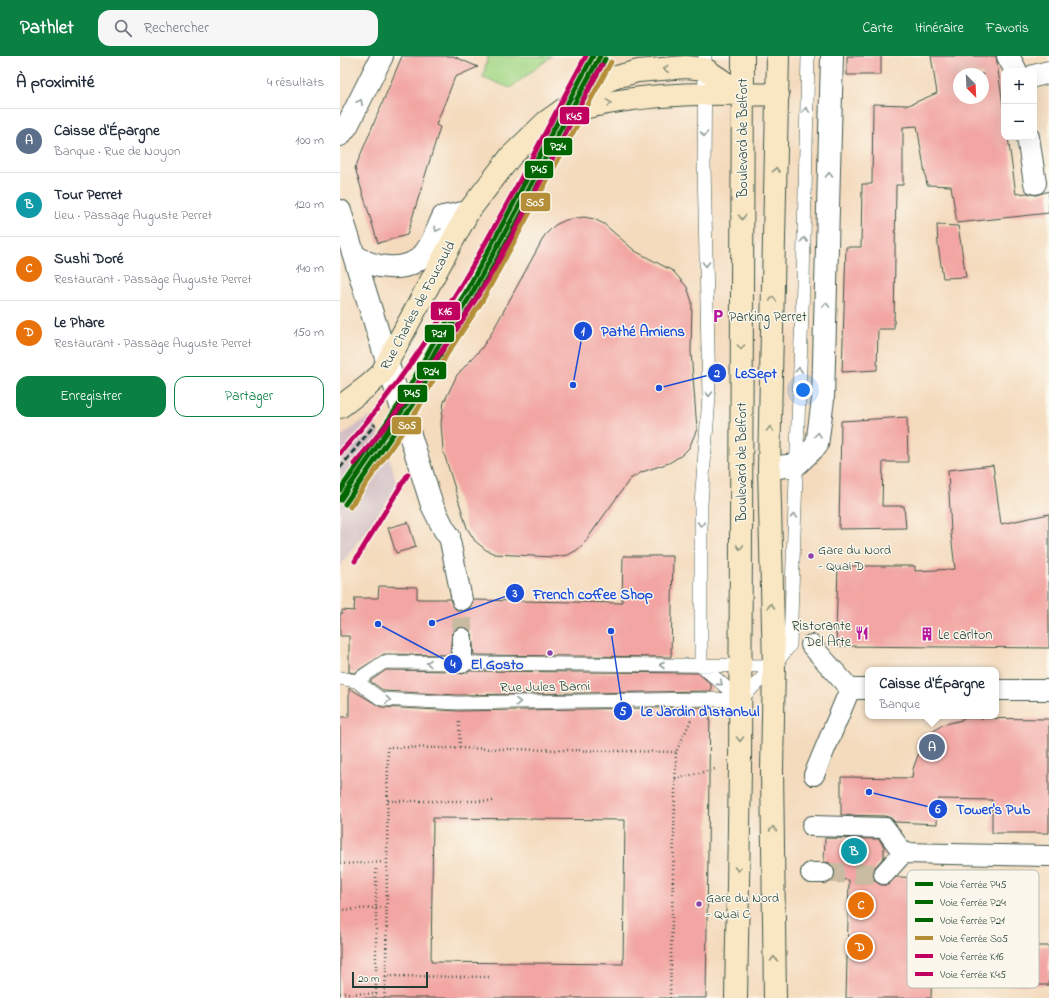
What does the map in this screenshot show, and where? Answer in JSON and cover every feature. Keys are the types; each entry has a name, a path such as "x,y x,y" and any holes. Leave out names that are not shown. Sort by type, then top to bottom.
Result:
{"main road":[{"name":"Boulevard de Belfort","path":"736,998 740,700 743,56"},
{"name":"Boulevard de Belfort","path":"775,998 774,666 769,468 778,56"},
{"path":"705,62 742,94"},
{"name":"Rue Charles de Foucauld","path":"340,407 381,374 388,363 401,334 468,212 511,156 546,122 599,84 616,77 638,71 686,67 705,62"},
{"name":"Rue Charles de Foucauld","path":"557,115 598,104 628,100 704,95 778,95"}],"street":[{"path":"340,135 347,126 382,56"},
{"path":"796,465 817,445 823,399 832,56"},
{"path":"1008,56 1014,68"},
{"path":"1037,75 1049,72"},
{"path":"1028,140 1034,183"},
{"path":"340,211 432,505 449,536 462,600"},
{"name":"Rue Charles de Foucauld","path":"355,256 366,263 383,267 407,266 423,255 443,217 468,212"},
{"name":"Boulevard de Belfort","path":"769,468 796,465"},
{"path":"462,638 462,663"},
{"path":"811,645 859,689 814,775"},
{"path":"999,690 1049,690"},
{"path":"812,826 885,828 903,853"},
{"path":"884,874 903,853 1049,856"}],"lane":[{"path":"705,62 704,95 709,397 701,504 700,665 740,700 774,666 790,645 803,283 808,56"},
{"name":"Rue Jules Barni","path":"740,700 700,699 458,703 381,699 356,680 384,662 700,665 740,667 774,666"},
{"path":"340,678 356,680"}],"path":[{"path":"384,998 386,976 388,747 676,752 670,998"},
{"path":"675,779 717,768"},
{"path":"388,801 494,801"},
{"path":"340,864 386,862"},
{"path":"340,993 376,994 376,867"},
{"path":"340,910 387,907"},
{"path":"386,976 490,977"}],"shaded area":[{"path":"368,417 375,424 392,465 397,488 340,566 340,437"}],"green space":[{"path":"488,56 552,56 510,88 483,77"}],"building":[{"path":"402,56 453,56 478,67 455,77 436,125 440,127 407,235 378,243 355,168"},
{"path":"847,56 881,56 881,75 847,75"},
{"path":"931,56 996,56 1001,91 1001,140 1008,140 1016,194 1028,193 1036,195 1049,191 1049,213 957,223 951,186 927,185 917,126 903,127 903,185 896,185 894,329 878,329 877,370 842,372 846,247 861,247 862,184 872,184 873,104 909,105 937,93"},
{"path":"584,217 594,219 604,224 635,251 673,271 687,287 692,302 691,352 697,429 689,448 682,455 669,463 642,472 630,479 585,542 577,550 568,555 553,557 495,554 486,550 475,541 467,528 443,450 441,423 444,402 457,375 481,349 491,334 545,235 555,225 566,220"},
{"path":"937,225 958,226 966,277 943,278 938,245"},
{"path":"907,417 908,462 883,462 882,506 904,506 906,528 839,529 841,421"},
{"path":"993,465 1001,524 1049,514 1049,648 838,646 836,633 838,566 915,566 915,571 955,569 951,534 948,470"},
{"path":"408,522 416,547 396,553 388,528"},
{"path":"623,556 673,556 671,657 474,655 472,633 467,628 462,627 456,628 452,633 450,655 384,654 354,673 349,672 349,636 340,636 340,614 342,614 342,610 354,611 355,598 378,598 379,586 417,587 417,599 450,599 453,607 459,611 469,609 473,600 622,603"},
{"path":"386,670 454,671 462,674 470,671 698,673 711,684 711,691 458,695 384,691 370,681"},
{"path":"349,688 381,707 458,711 710,707 706,998 340,998 340,717 349,717","holes":["433,818 625,820 623,964 431,962"]},
{"path":"1049,719 1049,833 992,833 992,800 938,799 937,824 895,822 891,818 885,816 841,815 841,777 912,778 913,769 921,747 927,736 942,725 962,720"},
{"path":"825,838 879,839 884,847 884,857 875,867 873,877 876,882 881,885 888,885 896,877 907,877 907,988 931,988 931,998 846,998 849,880 834,879 834,868 830,863 824,862"},
{"path":"1039,946 1049,946 1049,985 1039,985"}],"tunnel":[{"path":"462,600 462,638"},
{"path":"824,873 884,874"}],"railway":[{"path":"340,468 375,424"},
{"path":"340,503 363,470"}],"rail line":[{"name":"K16","path":"340,453 378,408 444,313 475,262 586,56"},
{"name":"P21","path":"340,490 403,399 432,345 466,292 593,56"},
{"name":"P45","path":"340,500 408,402 437,348 471,295 600,56"},
{"name":"P24","path":"345,504 413,405 442,351 476,298 605,59"},
{"name":"S05","path":"350,507 418,409 447,354 482,301 611,62"},
{"name":"K45","path":"354,464 424,376 457,329 487,281 602,65"},
{"name":"K45","path":"355,561 408,474"}],"place":[{"name":"Parking Perret","path":"718,316"},
{"name":"Pathé Amiens","path":"573,385"},
{"name":"LeSept","path":"659,388"},
{"name":"Gare du Nord - Quai D","path":"811,556"},
{"name":"French coffee Shop","path":"432,623"},
{"name":"El Gosto","path":"378,624"},
{"name":"Le Jardin d'Istanbul","path":"611,631"},
{"name":"Ristorante Del Arte","path":"862,633"},
{"name":"Le carlton","path":"927,634"},
{"name":"Caisse d'Épargne","path":"932,747"},
{"name":"Tower's Pub","path":"869,792"},
{"name":"Tour Perret","path":"854,851"},
{"name":"Gare du Nord - Quai C","path":"699,904"},
{"name":"Sushi Doré","path":"861,905"},
{"name":"Le Phare","path":"860,947"}]}
